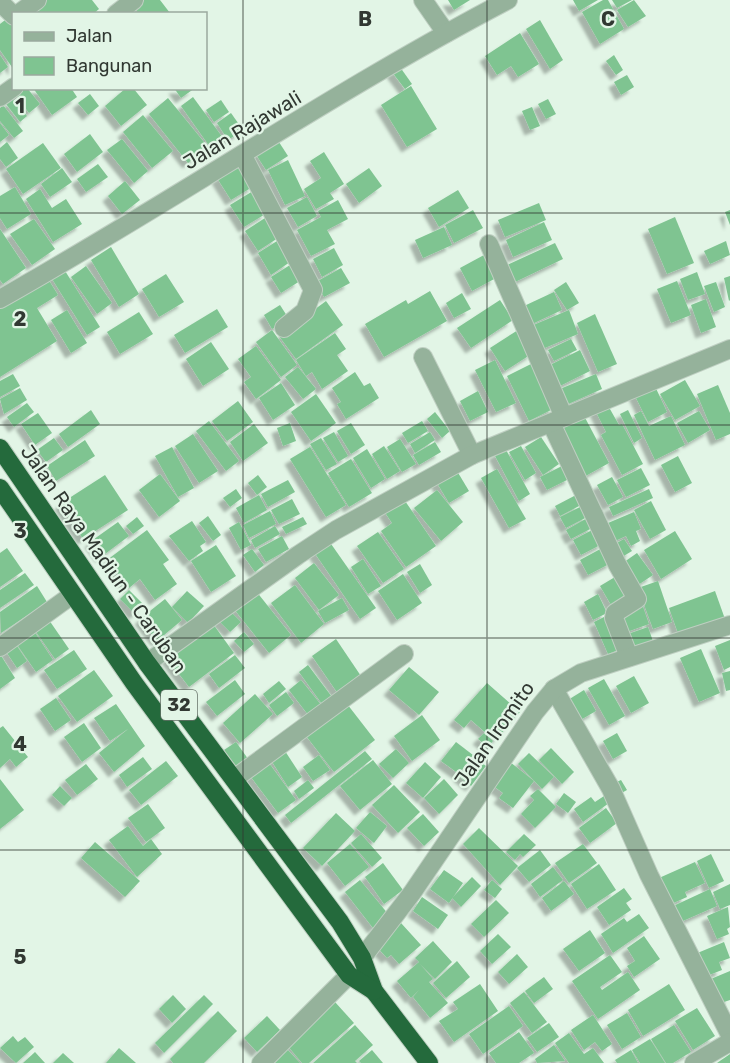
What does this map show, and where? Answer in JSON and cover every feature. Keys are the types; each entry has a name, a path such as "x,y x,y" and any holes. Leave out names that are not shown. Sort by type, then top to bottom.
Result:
{"highway":[{"name":"Jalan Raya Madiun - Caruban","path":"0,448 147,663 340,922 362,958 374,991 429,1063"},
{"name":"Jalan Raya Madiun - Caruban","path":"0,488 72,596 349,975 374,991"}],"street":[{"path":"21,12 38,0"},
{"path":"119,12 134,0"},
{"path":"423,0 446,33"},
{"name":"Jalan Rajawali","path":"0,299 114,235 446,33 508,0"},
{"path":"0,2 12,15"},
{"path":"243,156 313,290 305,311 284,328"},
{"path":"489,244 557,419 617,564 637,599 615,613 614,618 629,657"},
{"path":"147,663 336,530 472,455 730,349"},
{"path":"423,357 472,455"},
{"path":"0,646 72,596"},
{"name":"Jalan Iromito","path":"362,958 412,893 535,712 554,689 581,673 730,625"},
{"path":"234,779 404,654"},
{"path":"554,689 610,789 649,875 730,1035"},
{"path":"261,1063 349,975"},
{"path":"694,1063 730,1042"}],"building":[{"path":"44,0 92,0 99,9 95,12 29,12"},
{"path":"141,0 160,0 169,12 138,12 133,6"},
{"path":"448,0 470,0 454,10"},
{"path":"573,0 598,0 579,11"},
{"path":"603,0 608,0 624,29 600,44 582,12"},
{"path":"612,0 632,0 617,8"},
{"path":"634,0 646,16 628,27 617,10"},
{"path":"9,17 12,21 12,67 0,50 0,24"},
{"path":"540,20 563,60 550,69 526,29"},
{"path":"520,33 539,64 518,77 511,66 497,75 485,56"},
{"path":"0,55 8,67 0,73"},
{"path":"614,55 623,70 616,75 606,61"},
{"path":"400,67 412,84 405,89 392,72"},
{"path":"627,75 634,87 621,95 614,82"},
{"path":"411,86 437,129 407,147 381,105"},
{"path":"20,90 29,90 40,104 29,113 15,94"},
{"path":"34,90 72,90 77,97 52,115"},
{"path":"124,90 135,90 147,105 121,126 105,106"},
{"path":"175,90 192,90 181,98"},
{"path":"90,94 99,106 88,115 78,103"},
{"path":"193,97 223,138 210,147 181,106"},
{"path":"168,98 208,147 188,163 149,114"},
{"path":"13,99 27,116 20,122 6,104"},
{"path":"548,99 556,114 546,119 538,104"},
{"path":"221,100 229,112 214,122 206,110"},
{"path":"3,105 23,131 14,138 0,121 0,108"},
{"path":"532,107 540,126 530,130 522,111"},
{"path":"231,113 243,130 228,140 217,123"},
{"path":"143,115 173,151 152,168 123,132"},
{"path":"0,123 9,135 0,142"},
{"path":"90,134 103,152 77,172 64,154"},
{"path":"122,139 148,171 134,183 107,150"},
{"path":"277,139 288,156 266,170 255,153"},
{"path":"7,142 18,158 6,167 0,159 0,148"},
{"path":"43,143 61,168 23,194 6,169"},
{"path":"324,152 344,184 330,193 334,199 316,209 304,189 321,178 310,161"},
{"path":"288,160 305,196 285,205 268,170"},
{"path":"240,163 254,186 231,200 217,178"},
{"path":"98,164 108,177 86,192 77,179"},
{"path":"62,168 72,182 50,197 41,184"},
{"path":"369,168 382,186 359,203 346,184"},
{"path":"125,181 140,200 122,214 108,196"},
{"path":"15,187 31,214 7,229 0,218 0,196"},
{"path":"40,189 52,208 66,199 82,224 53,242 26,199"},
{"path":"458,190 469,208 439,227 428,208"},
{"path":"253,191 267,213 244,227 230,205"},
{"path":"307,197 317,216 298,227 287,208"},
{"path":"338,200 348,219 327,230 335,244 311,256 297,230 321,217 318,211"},
{"path":"539,203 546,220 505,237 498,220"},
{"path":"473,210 483,228 454,243 445,225"},
{"path":"730,210 730,225 725,212"},
{"path":"675,217 694,263 667,274 648,229"},
{"path":"265,218 278,238 258,251 245,231"},
{"path":"34,219 55,249 32,265 10,234"},
{"path":"544,222 552,240 513,257 506,240"},
{"path":"444,227 452,245 423,258 415,240"},
{"path":"0,229 26,268 3,284 0,280"},
{"path":"277,241 290,262 271,275 258,253"},
{"path":"726,241 730,255 710,264 704,251"},
{"path":"555,243 563,259 515,282 507,265"},
{"path":"111,247 139,294 119,307 91,260"},
{"path":"334,248 343,265 322,277 313,259"},
{"path":"484,255 496,278 472,291 460,268"},
{"path":"290,265 300,281 281,293 271,277"},
{"path":"62,266 100,327 87,335 49,274"},
{"path":"86,266 112,303 97,314 71,277"},
{"path":"341,268 350,283 324,297 316,282"},
{"path":"697,272 705,294 688,300 680,279"},
{"path":"166,274 184,302 159,317 142,289"},
{"path":"730,276 730,300 729,301 724,278"},
{"path":"48,279 58,295 37,308 57,341 0,377 0,309"},
{"path":"677,281 691,315 671,323 657,289"},
{"path":"566,282 579,303 567,310 554,290"},
{"path":"716,282 725,307 714,312 704,286"},
{"path":"430,291 447,321 384,357 365,324 406,300 408,304"},
{"path":"554,292 562,310 532,324 524,306"},
{"path":"462,293 471,309 454,318 446,303"},
{"path":"706,299 716,327 701,333 691,305"},
{"path":"500,300 513,320 471,348 457,328"},
{"path":"326,301 343,325 296,359 279,336"},
{"path":"280,305 289,319 272,329 264,315"},
{"path":"217,309 228,327 185,353 174,335"},
{"path":"67,310 87,343 71,353 51,320"},
{"path":"569,310 578,334 540,350 531,326"},
{"path":"139,312 153,334 120,354 107,332"},
{"path":"595,314 617,364 598,372 577,323"},
{"path":"272,330 297,365 281,377 256,342"},
{"path":"518,330 533,353 505,371 490,348"},
{"path":"335,333 346,349 337,355 348,371 322,389 312,372 306,376 296,360"},
{"path":"571,339 577,350 554,361 548,350"},
{"path":"211,342 229,369 203,386 186,359"},
{"path":"256,346 281,380 256,399 244,382 251,377 238,359"},
{"path":"580,350 590,371 556,388 546,367"},
{"path":"495,360 516,403 496,412 475,370"},
{"path":"533,363 555,408 529,421 507,376"},
{"path":"298,367 316,389 303,399 285,377"},
{"path":"355,372 364,386 370,383 379,398 346,419 337,404 341,402 332,388"},
{"path":"13,374 20,386 0,397 0,381"},
{"path":"596,374 602,389 566,405 560,389"},
{"path":"685,380 700,406 675,420 660,394"},
{"path":"653,382 667,412 648,422 633,392"},
{"path":"281,383 295,405 273,420 259,398"},
{"path":"718,385 730,413 730,434 716,440 697,394"},
{"path":"20,388 27,400 4,414 0,399"},
{"path":"478,391 488,412 470,421 460,401"},
{"path":"316,394 336,423 311,441 291,412"},
{"path":"238,401 253,422 227,441 212,421"},
{"path":"606,402 619,425 622,424 643,464 622,475 601,435 606,432 594,408"},
{"path":"27,403 34,412 14,427 7,417"},
{"path":"91,410 100,424 68,447 59,434"},
{"path":"628,410 642,438 634,443 620,414"},
{"path":"641,411 649,426 671,416 685,445 655,460 634,415"},
{"path":"699,411 710,430 688,443 677,423"},
{"path":"435,412 450,431 442,438 427,419"},
{"path":"582,412 609,463 582,478 555,426"},
{"path":"38,413 52,433 35,445 21,424"},
{"path":"209,421 239,461 226,471 196,431"},
{"path":"422,421 428,431 408,443 402,433"},
{"path":"290,423 296,441 283,446 277,428"},
{"path":"351,423 365,445 351,454 337,431"},
{"path":"254,424 268,443 243,461 230,442"},
{"path":"334,432 348,456 338,462 323,438"},
{"path":"430,432 435,440 415,453 410,444"},
{"path":"193,434 218,471 199,483 175,446"},
{"path":"541,437 559,464 543,475 525,447"},
{"path":"54,438 63,450 46,462 37,450"},
{"path":"321,438 337,464 326,470 310,444"},
{"path":"400,439 416,464 402,472 387,447"},
{"path":"85,440 95,456 56,481 47,466"},
{"path":"435,442 441,452 419,465 413,455"},
{"path":"384,446 400,471 387,479 372,454"},
{"path":"521,446 536,473 525,480 509,452"},
{"path":"172,447 194,488 178,497 155,456"},
{"path":"310,447 346,505 326,517 290,459"},
{"path":"505,448 530,494 519,501 494,454"},
{"path":"367,449 385,479 371,488 353,458"},
{"path":"678,456 692,483 675,492 661,465"},
{"path":"351,459 372,493 349,507 328,473"},
{"path":"564,465 571,478 547,490 540,477"},
{"path":"454,466 469,491 449,503 434,478"},
{"path":"641,468 650,485 626,497 617,480"},
{"path":"497,469 526,519 509,528 481,478"},
{"path":"160,474 180,501 159,517 139,490"},
{"path":"105,475 128,510 83,539 60,504"},
{"path":"258,475 267,487 257,495 248,483"},
{"path":"612,477 623,497 608,505 597,485"},
{"path":"288,480 295,492 268,507 261,494"},
{"path":"236,489 242,498 230,507 223,498"},
{"path":"649,489 653,498 613,516 609,507"},
{"path":"437,490 463,522 441,541 414,508"},
{"path":"259,495 267,510 244,523 236,508"},
{"path":"576,495 581,505 560,516 555,506"},
{"path":"403,498 436,546 406,567 381,531 392,523 384,511"},
{"path":"292,499 300,514 279,524 271,510"},
{"path":"651,501 666,530 650,539 634,510"},
{"path":"584,505 589,516 566,528 560,517"},
{"path":"270,511 276,524 249,538 243,525"},
{"path":"634,512 641,529 636,531 640,541 631,546 626,536 615,541 608,523"},
{"path":"208,516 221,535 213,541 199,523"},
{"path":"137,517 144,526 133,534 126,526"},
{"path":"303,517 307,524 286,534 282,527"},
{"path":"589,517 594,527 571,539 566,530"},
{"path":"192,521 206,542 200,546 203,551 189,561 169,536"},
{"path":"118,522 129,536 101,557 90,542"},
{"path":"239,522 251,545 241,550 229,528"},
{"path":"275,526 280,534 255,548 251,540"},
{"path":"596,528 604,543 581,555 573,540"},
{"path":"147,530 169,560 163,564 177,584 155,600 140,579 129,588 107,560"},
{"path":"675,531 692,559 661,579 644,550"},
{"path":"378,532 404,569 383,583 357,546"},
{"path":"282,536 289,549 266,562 258,549"},
{"path":"624,539 632,551 622,557 615,544"},
{"path":"329,541 376,608 360,619 314,552"},
{"path":"216,545 236,576 211,592 191,561"},
{"path":"604,547 613,562 588,575 580,560"},
{"path":"7,548 23,571 0,587 0,553"},
{"path":"252,549 264,565 255,572 243,555"},
{"path":"637,553 653,575 635,587 620,565"},
{"path":"363,559 381,586 368,594 351,567"},
{"path":"314,563 339,595 319,610 295,578"},
{"path":"420,564 432,585 420,593 407,572"},
{"path":"25,573 34,585 0,608 0,590"},
{"path":"403,574 422,603 397,620 378,591"},
{"path":"620,574 634,597 614,610 600,586"},
{"path":"658,581 672,622 653,629 638,588"},
{"path":"295,585 324,624 301,643 271,603"},
{"path":"37,586 47,602 1,633 0,612"},
{"path":"129,590 144,605 135,614 120,599"},
{"path":"187,591 204,606 188,623 172,607"},
{"path":"256,591 291,635 269,653 234,609"},
{"path":"715,591 725,619 679,636 669,608"},
{"path":"598,594 607,613 593,620 584,602"},
{"path":"342,598 349,610 325,623 318,611"},
{"path":"165,599 182,620 157,641 140,619"},
{"path":"642,604 649,624 624,633 617,613"},
{"path":"228,609 241,622 230,632 218,620"},
{"path":"608,615 623,648 608,654 594,622"},
{"path":"49,620 69,649 55,659 34,629"},
{"path":"213,624 234,653 189,687 167,658"},
{"path":"648,627 654,644 631,653 625,635"},
{"path":"34,631 53,660 36,672 16,643"},
{"path":"244,632 254,644 244,652 234,641"},
{"path":"336,639 365,682 341,698 312,656"},
{"path":"730,640 730,667 724,670 715,646"},
{"path":"15,643 27,661 17,668 5,650"},
{"path":"701,649 720,693 699,702 680,658"},
{"path":"74,650 87,669 57,689 44,670"},
{"path":"0,654 15,678 0,689"},
{"path":"235,655 245,668 219,688 209,674"},
{"path":"308,665 332,697 322,704 299,672"},
{"path":"409,667 439,692 419,715 389,690"},
{"path":"94,670 113,696 77,722 58,696"},
{"path":"730,671 730,690 726,691 722,673"},
{"path":"634,676 649,703 631,713 616,686"},
{"path":"604,679 625,716 609,725 588,688"},
{"path":"235,680 245,694 217,716 206,702"},
{"path":"301,680 322,706 309,716 289,690"},
{"path":"279,681 286,689 269,703 263,694"},
{"path":"487,683 520,712 495,741 471,720 464,728 454,720"},
{"path":"584,690 596,711 577,722 568,700"},
{"path":"286,692 294,703 277,716 269,705"},
{"path":"255,694 273,714 240,743 223,723"},
{"path":"56,698 71,720 55,731 40,709"},
{"path":"344,700 375,740 334,772 303,732"},
{"path":"116,704 145,746 114,772 99,753 128,729 110,741 94,718"},
{"path":"422,715 440,740 412,761 394,736"},
{"path":"84,723 101,748 82,762 64,737"},
{"path":"3,726 28,757 16,767 10,759 0,768 0,728"},
{"path":"484,733 493,741 488,747 478,739"},
{"path":"617,733 627,751 613,759 603,741"},
{"path":"236,742 251,763 240,771 224,750"},
{"path":"456,742 473,755 459,774 441,761"},
{"path":"551,748 574,772 562,784 539,760"},
{"path":"396,749 409,763 393,778 379,764"},
{"path":"285,751 302,777 288,787 271,760"},
{"path":"365,751 372,759 291,823 285,815"},
{"path":"529,753 554,777 542,789 518,764"},
{"path":"319,755 330,770 313,781 303,767"},
{"path":"143,757 152,769 127,787 119,775"},
{"path":"474,757 486,766 471,786 459,776"},
{"path":"266,759 296,800 278,813 248,773"},
{"path":"373,760 392,784 360,810 340,786"},
{"path":"166,761 178,776 141,805 129,790"},
{"path":"425,762 441,777 423,798 406,783"},
{"path":"510,762 534,781 513,808 499,798 503,793 492,785"},
{"path":"86,764 98,779 77,795 65,780"},
{"path":"0,779 24,810 0,829"},
{"path":"444,779 458,795 439,814 424,798"},
{"path":"308,780 314,788 299,799 294,791"},
{"path":"621,780 627,790 616,796 610,785"},
{"path":"394,785 420,812 398,833 372,805"},
{"path":"60,786 72,798 64,806 52,795"},
{"path":"538,789 556,807 535,828 521,814 534,800 530,796"},
{"path":"564,793 576,802 568,813 556,804"},
{"path":"604,796 609,803 583,822 574,809 591,797 595,802"},
{"path":"148,804 165,828 146,842 128,818"},
{"path":"606,808 617,823 590,843 579,828"},
{"path":"370,812 387,826 374,843 356,828"},
{"path":"336,813 355,831 322,866 303,848"},
{"path":"423,814 439,832 424,846 407,828"},
{"path":"128,826 143,846 151,839 162,854 137,877 109,840"},
{"path":"479,828 518,866 500,885 463,844"},
{"path":"361,834 382,858 372,867 351,843"},
{"path":"524,834 536,845 523,857 520,854 515,860 506,852"},
{"path":"95,842 140,881 125,897 81,858"},
{"path":"350,844 369,867 345,886 327,863"},
{"path":"583,844 597,863 569,883 555,863"},
{"path":"540,850 551,865 529,882 517,868"},
{"path":"711,854 724,881 709,888 697,861"},
{"path":"695,862 705,883 685,892 687,897 671,904 659,878"},
{"path":"383,863 403,890 384,904 365,877"},
{"path":"599,864 616,890 587,909 571,884"},
{"path":"553,867 563,880 540,897 531,884"},
{"path":"444,870 463,883 449,903 430,889"},
{"path":"472,877 481,886 461,907 452,898"},
{"path":"360,880 389,915 373,928 345,892"},
{"path":"492,880 502,889 495,898 484,890"},
{"path":"564,881 574,894 551,911 542,898"},
{"path":"730,884 730,905 720,909 713,892"},
{"path":"624,888 632,899 626,903 631,910 609,925 597,907"},
{"path":"710,889 717,906 676,924 669,908"},
{"path":"422,897 448,915 438,929 413,911"},
{"path":"496,900 509,913 484,937 471,924"},
{"path":"728,907 730,927 727,929 729,934 717,939 707,916"},
{"path":"639,914 649,928 613,953 601,934 624,918 627,922"},
{"path":"401,923 421,945 399,964 391,955 387,958 376,946"},
{"path":"590,930 605,953 579,971 563,949"},
{"path":"498,934 511,947 492,964 480,951"},
{"path":"644,936 660,959 634,977 627,966 635,961 627,948"},
{"path":"433,941 452,962 435,979 420,964 433,979 429,982 448,1003 430,1018 413,997 419,990 411,998 397,981 419,962 415,958"},
{"path":"724,942 730,958 719,962 722,970 704,977 695,954"},
{"path":"517,954 528,967 509,984 498,972"},
{"path":"610,955 622,972 600,987 602,990 628,972 640,990 598,1019 572,981"},
{"path":"457,961 470,977 446,998 433,983"},
{"path":"730,971 730,1000 724,1002 728,1012 706,981"},
{"path":"544,977 553,989 534,1003 525,991"},
{"path":"480,984 498,1011 454,1042 439,1021 458,1009 453,1002"},
{"path":"669,984 685,1010 643,1036 628,1010"},
{"path":"524,992 547,1022 532,1033 510,1003"},
{"path":"173,995 186,1009 172,1023 159,1009"},
{"path":"204,995 213,1004 164,1053 155,1043"},
{"path":"335,1002 354,1023 309,1063 302,1063 287,1045"},
{"path":"509,1006 523,1026 483,1054 469,1034"},
{"path":"697,1008 715,1036 693,1050 675,1021"},
{"path":"218,1011 237,1031 204,1063 173,1063 170,1059"},
{"path":"627,1013 641,1037 622,1049 607,1025"},
{"path":"593,1015 612,1044 602,1051 595,1042 584,1050 571,1030"},
{"path":"267,1016 280,1030 257,1052 244,1038"},
{"path":"549,1023 559,1037 537,1052 527,1038"},
{"path":"355,1025 373,1045 355,1061 357,1063 313,1063"},
{"path":"674,1025 691,1052 673,1063 666,1063 651,1039"},
{"path":"519,1032 534,1053 519,1063 496,1063 489,1053"},
{"path":"569,1033 584,1054 593,1048 604,1063 569,1063 555,1043"},
{"path":"13,1036 18,1042 25,1037 34,1047 16,1063 0,1048"},
{"path":"650,1039 665,1063 640,1063 632,1050"},
{"path":"554,1045 565,1061 537,1063 535,1059"},
{"path":"285,1047 300,1063 268,1063"},
{"path":"119,1048 136,1063 106,1063"},
{"path":"372,1050 383,1063 361,1063 359,1061"},
{"path":"631,1050 638,1063 617,1063 615,1060"},
{"path":"35,1052 45,1063 23,1063"},
{"path":"63,1053 74,1063 53,1063"},
{"path":"730,1054 730,1063 717,1063"}]}
